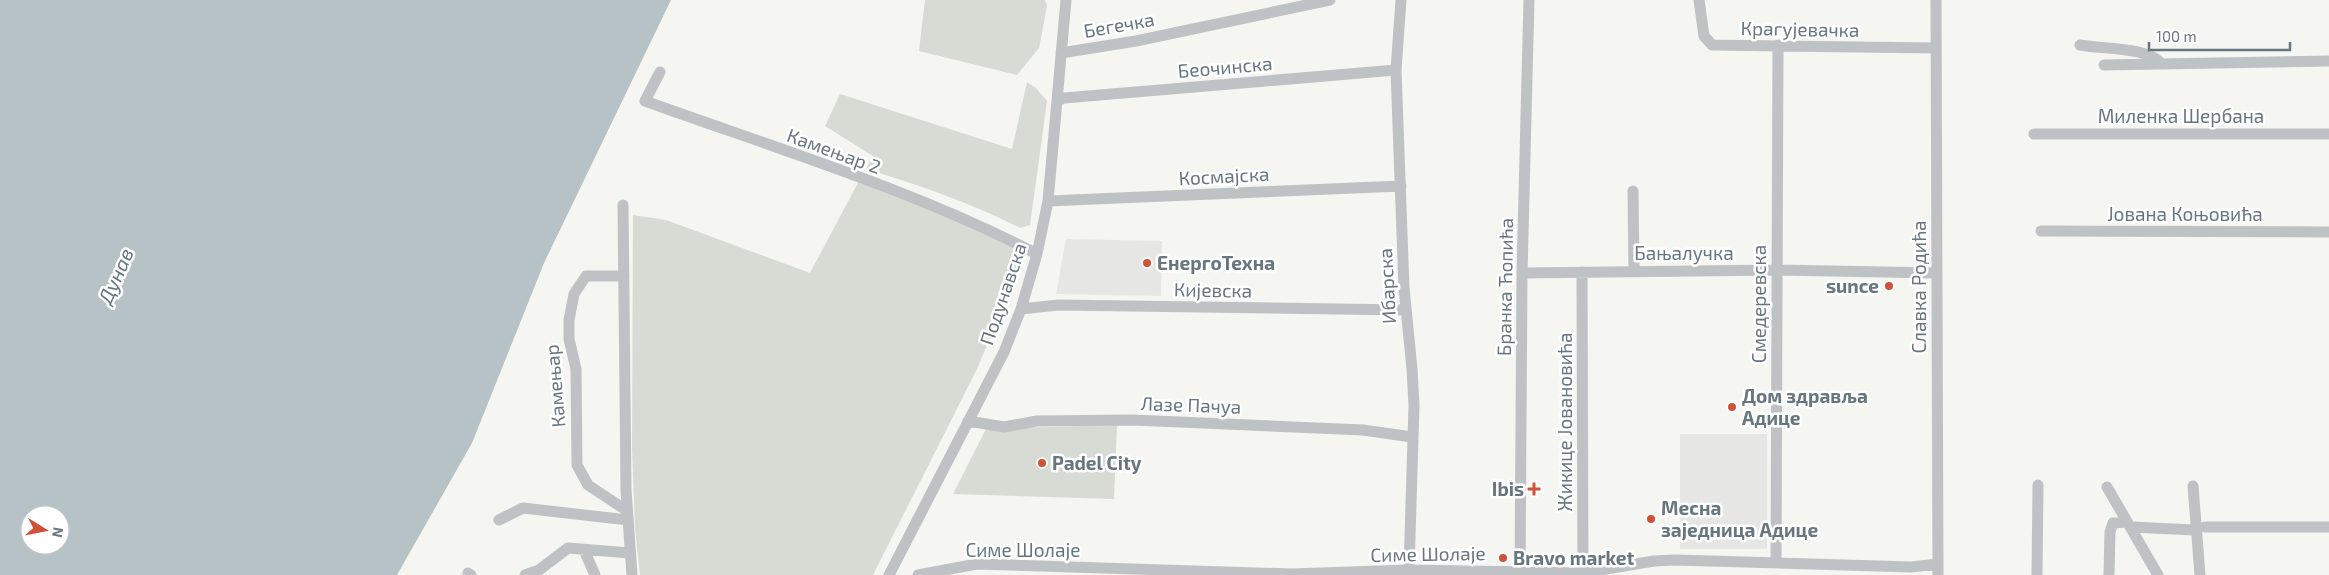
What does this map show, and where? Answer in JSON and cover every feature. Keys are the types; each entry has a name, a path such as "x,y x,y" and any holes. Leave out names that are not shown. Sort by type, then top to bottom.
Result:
{"street":[{"name":"Подунавска","path":"889,575 1004,352 1021,309 1037,254 1048,201 1066,0"},
{"name":"Бегечка","path":"1061,53 1136,41 1330,0"},
{"name":"Ибарска","path":"1401,0 1396,70 1405,310 1412,369 1409,570"},
{"name":"Бранка Ћопића","path":"1520,573 1522,273 1529,0"},
{"name":"Крагујевачка","path":"1699,0 1704,36 1712,45 1936,48"},
{"name":"Славка Родића","path":"1936,0 1938,570"},
{"name":"Смедеревска","path":"1776,562 1778,45"},
{"path":"2080,45 2138,52 2153,56 2161,64"},
{"path":"2104,65 2329,61"},
{"name":"Беочинска","path":"1057,101 1064,98 1396,70"},
{"name":"Камењар 2","path":"660,72 645,101 902,194 997,233 1037,254"},
{"name":"Миленка Шербана","path":"2034,134 2329,134"},
{"name":"Космајска","path":"1048,201 1401,186"},
{"path":"1633,190 1634,271"},
{"path":"623,204 627,515 632,575"},
{"name":"Јована Коњовића","path":"2041,231 2329,232"},
{"name":"Бањалучка","path":"1522,273 1777,270 1936,272"},
{"name":"Жикице Јовановића","path":"1582,272 1582,572"},
{"name":"Камењар","path":"624,276 586,276 574,294 569,320 569,339 576,369 578,466 588,485 627,515"},
{"name":"Кијевска","path":"1021,309 1058,305 1405,310"},
{"name":"Лазе Пачуа","path":"968,421 1004,427 1037,421 1132,420 1363,430 1412,437"},
{"path":"2036,575 2038,485"},
{"path":"2193,486 2200,528 2200,575"},
{"path":"2107,487 2158,575"},
{"path":"499,520 523,508 627,515"},
{"path":"2109,575 2110,532 2113,523 2200,528 2329,527"},
{"path":"525,575 540,570 568,548 630,553"},
{"path":"584,550 595,575"},
{"name":"Симе Шолаје","path":"918,575 977,570 1273,574 1362,574 1409,570 1520,573 1582,572 1654,561 1776,562 1800,570 1911,567 1938,570"}],"shaded area":[{"path":"925,0 1045,0 1047,6 1039,48 1017,75 919,51"},
{"path":"1027,82 1036,88 1047,101 1030,225 1020,228 983,210 944,195 866,169 873,156 825,126 840,94 1012,149"},
{"path":"860,179 985,231 1020,252 1014,282 977,369 873,575 640,575 635,529 632,449 633,215 666,220 810,273"},
{"name":"ЕнергоТехна","path":"1066,239 1162,241 1161,296 1056,294"},
{"name":"Padel City","path":"1117,425 1114,499 953,494 986,429"},
{"path":"1680,434 1767,434 1767,549 1680,549"}],"water":[{"name":"Дунав","path":"0,0 671,0 544,263 472,443 397,575 0,575"}],"place":[{"name":"ЕнергоТехна","path":"1147,263"},
{"name":"sunce","path":"1889,286"},
{"name":"Дом здравља Адице","path":"1732,407"},
{"name":"Padel City","path":"1042,463"},
{"name":"Ibis","path":"1534,489"},
{"name":"Месна заједница Адице","path":"1651,519"},
{"name":"Bravo market","path":"1503,558"}]}
